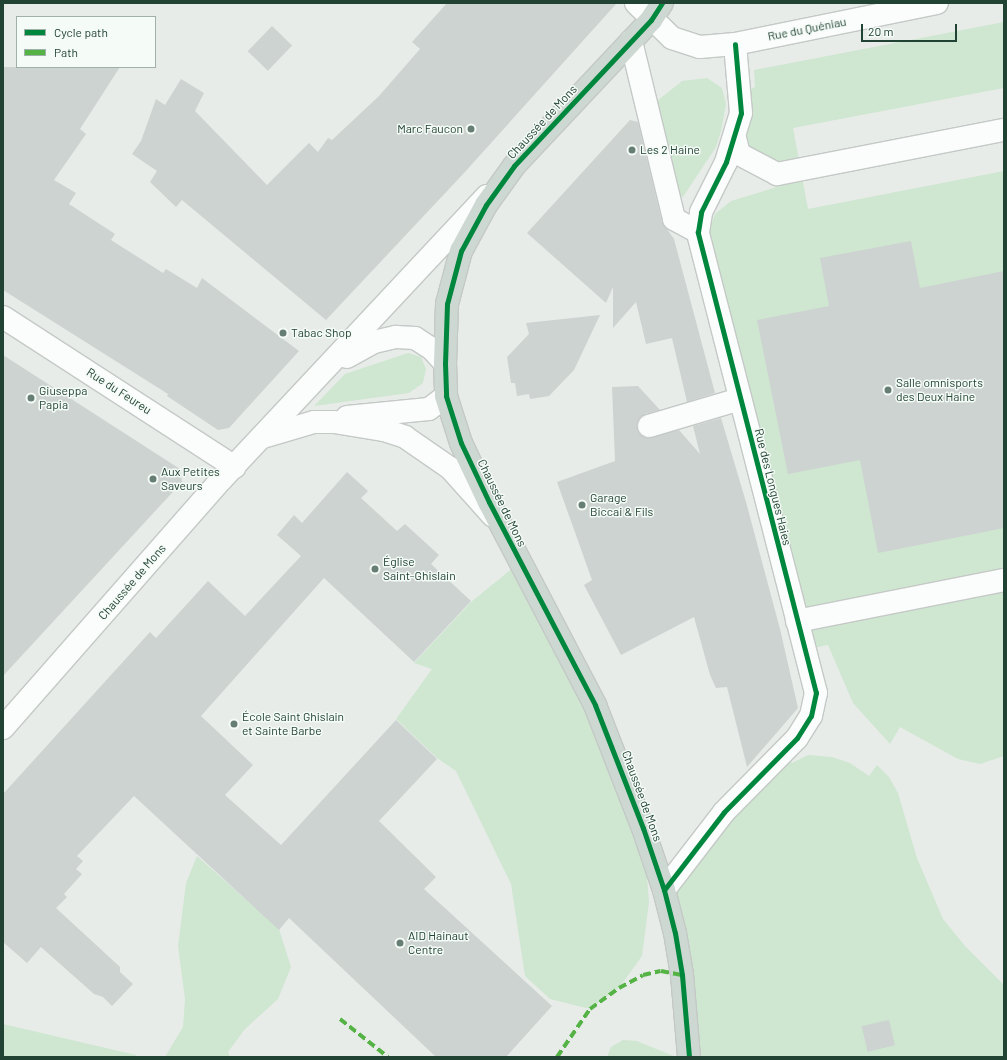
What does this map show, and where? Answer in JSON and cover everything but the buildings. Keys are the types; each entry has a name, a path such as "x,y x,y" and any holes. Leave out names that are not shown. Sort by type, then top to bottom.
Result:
{"main road":[{"name":"Chaussée de Mons","path":"657,11 631,41 514,166 486,205 462,251 447,304 445,363 446,396 461,443 501,526 594,705 620,763 664,890 682,975 689,1057"}],"street":[{"path":"636,3 657,11"},
{"name":"Rue du Quéniau","path":"657,11 672,38 700,47 735,44 937,3"},
{"path":"631,41 674,218 698,232"},
{"name":"Rue des Longues Haies","path":"664,890 724,812 784,754 811,716 816,693 698,232 701,212 735,138 742,113 735,44"},
{"path":"735,138 739,154 777,174 1004,130"},
{"name":"Chaussée de Mons","path":"3,728 235,467 514,166"},
{"name":"Rue du Feureu","path":"3,317 235,467"},
{"path":"330,366 374,342 396,337 415,338 432,349 445,363"},
{"name":"Chaussée de Mons","path":"263,437 314,422 368,414 429,409 446,396"},
{"path":"649,426 740,399"},
{"name":"Chaussée de Mons","path":"314,422 361,426 405,437 450,468 501,526"},
{"path":"797,621 1004,580"}],"green space":[{"path":"1004,22 1004,88 793,128 808,209 1004,171 1004,756 980,764 958,759 900,727 890,744 853,703 828,645 804,650 708,232 715,214 731,201 777,187 777,174 739,154 741,93 755,87 754,70"},
{"path":"707,78 722,88 726,104 721,131 716,147 683,197 674,195 652,105 682,81"},
{"path":"408,353 421,357 426,369 423,383 409,393 314,406 345,374"},
{"path":"520,562 643,828 649,902 642,956 619,988 590,1009 550,999 525,976 511,884 456,771 437,758 396,719 432,669 414,663 471,602"},
{"path":"784,754 792,763 808,755 832,757 850,763 869,776 877,765 889,777 898,793 917,858 943,919 965,946 1004,985 1004,1057 689,1057 664,890"},
{"path":"197,856 279,929 291,967 278,999 245,1029 228,1052 230,1057 165,1057 183,1027 185,999 178,946 186,883"},
{"path":"3,1024 136,1055 137,1057 3,1057"},
{"path":"623,1040 637,1041 676,1057 607,1057 611,1047"}],"marked path":[{"path":"557,1057 590,1009 619,988 643,975 661,971 682,975"},
{"path":"340,1019 388,1057"}],"cycle path":[{"path":"662,3 651,20 514,166 486,205 461,251 447,304 445,363 446,396 461,443 489,502 595,705 643,828 664,890 675,933 682,975 689,1057"},
{"path":"664,890 724,812 797,738 811,716 816,693 698,232 701,212 726,162 741,113 735,44"}],"place":[{"name":"Marc Faucon","path":"471,129"},
{"name":"Les 2 Haine","path":"632,150"},
{"name":"Tabac Shop","path":"283,333"},
{"name":"Salle omnisports des Deux Haine","path":"888,390"},
{"name":"Giuseppa Papia","path":"31,398"},
{"name":"Aux Petites Saveurs","path":"153,479"},
{"name":"Garage Biccai & Fils","path":"582,505"},
{"name":"Église Saint-Ghislain","path":"375,569"},
{"name":"École Saint Ghislain et Sainte Barbe","path":"234,724"},
{"name":"AID Hainaut Centre","path":"400,943"}]}
